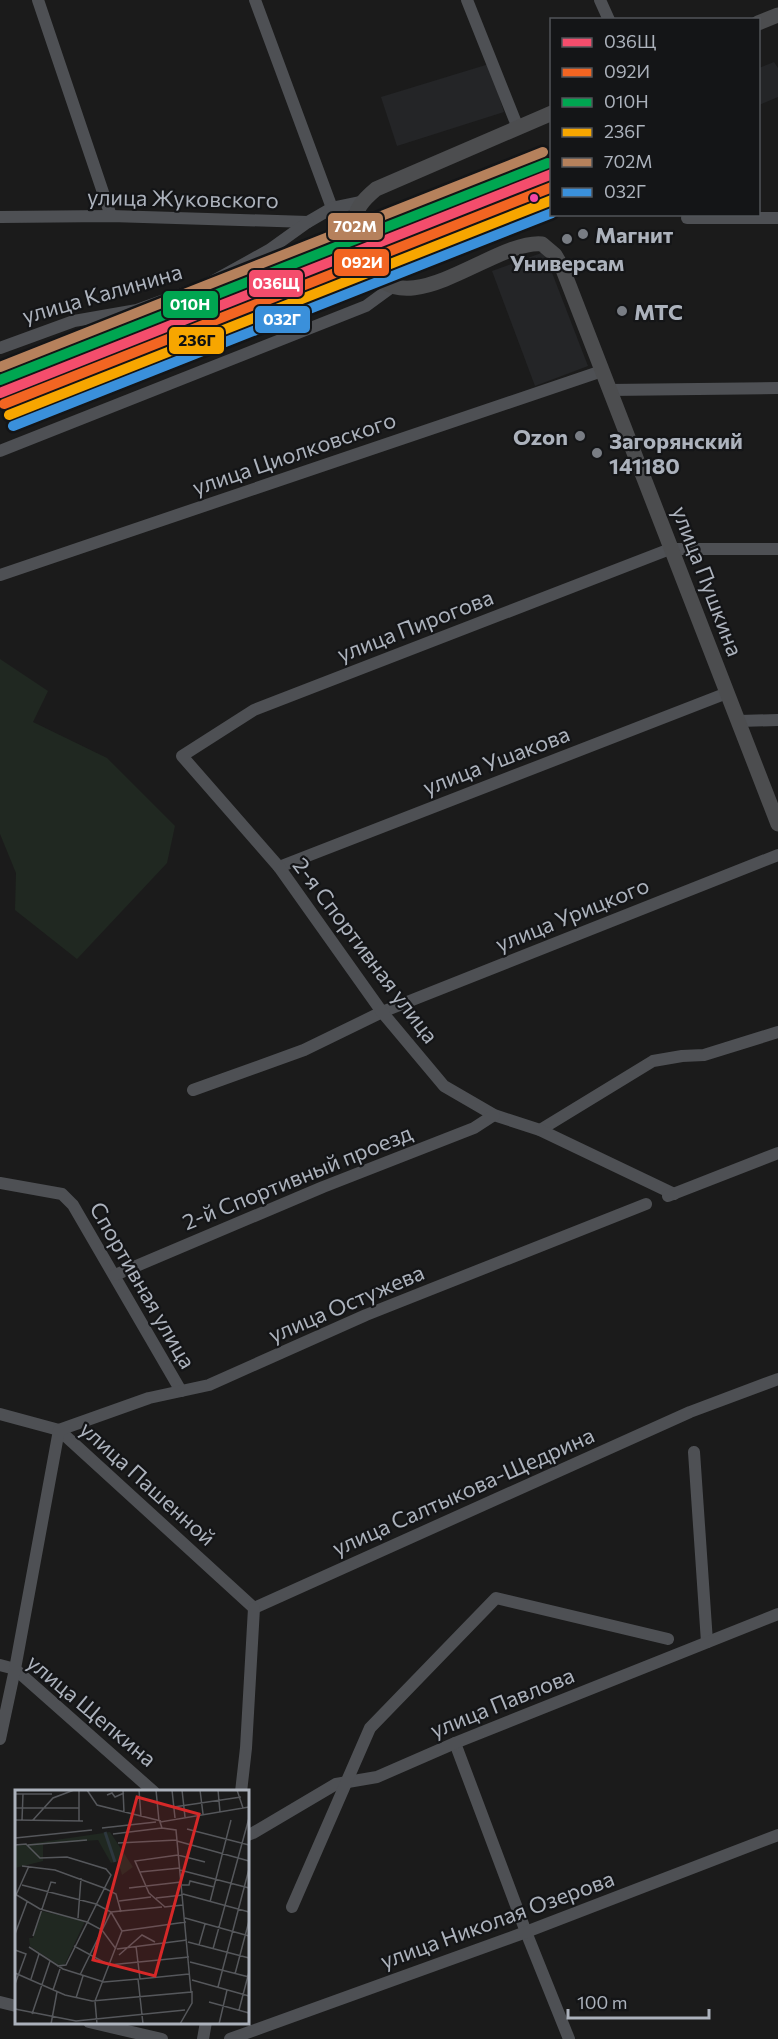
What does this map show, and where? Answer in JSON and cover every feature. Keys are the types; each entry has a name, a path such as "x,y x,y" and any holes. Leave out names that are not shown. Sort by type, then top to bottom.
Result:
{"main road":[{"path":"760,23 778,15"},
{"path":"392,287 380,280 371,269 360,244 355,216 361,202 376,189 550,114"},
{"name":"улица Пушкина","path":"392,287 411,288 429,284 525,245 542,244 555,255 778,824"}],"street":[{"path":"38,0 111,216"},
{"path":"255,0 332,208"},
{"path":"600,0 608,18"},
{"path":"469,1 518,128"},
{"name":"улица Жуковского","path":"0,217 111,216 308,222 332,208 361,202"},
{"path":"687,218 778,218"},
{"name":"улица Калинина","path":"0,348 74,321 137,310 206,285 269,250 308,222"},
{"path":"0,452 366,306 392,287"},
{"name":"улица Циолковского","path":"0,575 602,371"},
{"path":"609,390 778,388"},
{"path":"670,549 778,549"},
{"name":"улица Пирогова","path":"182,756 254,710 670,549"},
{"name":"улица Ушакова","path":"279,867 727,693"},
{"path":"739,721 778,720"},
{"name":"2-я Спортивная улица","path":"182,756 279,867 382,1012 444,1086 494,1115 540,1130 668,1196 778,1153"},
{"name":"улица Урицкого","path":"193,1090 304,1050 382,1012 778,855"},
{"path":"540,1130 653,1061 704,1055 778,1032"},
{"name":"2-й Спортивный проезд","path":"115,1275 323,1187 474,1128 494,1115"},
{"name":"Спортивная улица","path":"0,1184 62,1194 73,1205 180,1391"},
{"name":"улица Остужева","path":"59,1430 148,1398 209,1385 366,1315 646,1203"},
{"name":"улица Салтыкова-Щедрина","path":"254,1608 690,1412 778,1379"},
{"name":"улица Пашенной","path":"0,1414 59,1430 254,1608"},
{"path":"0,1739 59,1430"},
{"path":"694,1452 707,1642"},
{"path":"292,1907 370,1728 496,1598 668,1639"},
{"path":"241,1790 246,1748 254,1608"},
{"name":"улица Павлова","path":"249,1835 336,1784 377,1777 455,1743 778,1614"},
{"name":"улица Щепкина","path":"0,1665 15,1669 153,1790"},
{"path":"455,1743 568,2039"},
{"name":"улица Николая Озерова","path":"230,2039 526,1932 778,1835"},
{"path":"0,2002 15,2006"},
{"path":"98,2024 162,2039"},
{"path":"203,2039 206,2024"}],"shaded area":[{"path":"774,62 778,68 778,97 760,105 760,68"},
{"path":"489,64 504,112 397,146 381,97"},
{"path":"550,157 550,187 331,272 323,248 374,229 370,213 394,204 400,218"},
{"path":"544,252 588,366 535,386 492,271"},
{"path":"0,659 48,691 33,722 107,758 175,826 167,863 77,959 15,910 16,873 0,834"}],"transit line":[{"name":"702М","path":"0,367 543,152"},
{"name":"010Н","path":"0,380 548,163"},
{"name":"036Щ","path":"0,393 550,175"},
{"name":"092И","path":"4,404 550,188"},
{"name":"236Г","path":"9,415 550,201"},
{"name":"032Г","path":"13,426 550,214"}],"place":[{"name":"Магнит","path":"583,234"},
{"name":"Универсам","path":"567,239"},
{"name":"МТС","path":"622,311"},
{"name":"Ozon","path":"580,436"},
{"name":"Загорянский 141180","path":"597,453"}]}
